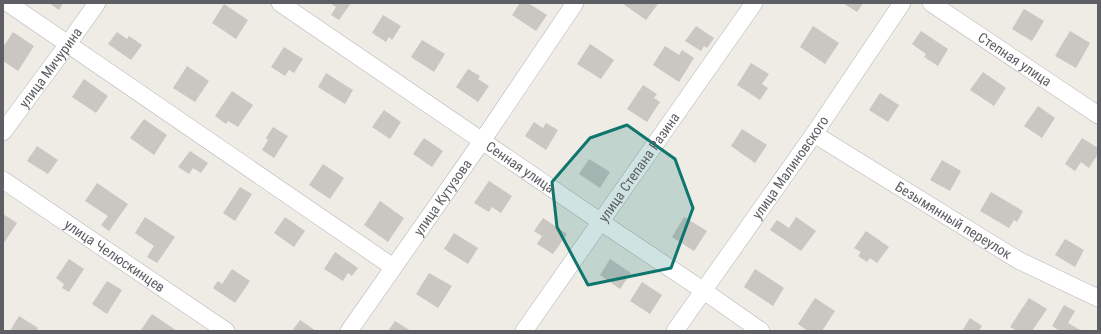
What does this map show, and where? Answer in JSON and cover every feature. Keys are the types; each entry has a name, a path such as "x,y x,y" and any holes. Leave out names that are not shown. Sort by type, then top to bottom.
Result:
{"street":[{"path":"8,3 393,267"},
{"name":"улица Мичурина","path":"3,132 68,44 96,3"},
{"name":"Сенная улица","path":"280,3 601,222 704,290 761,331"},
{"name":"улица Кутузова","path":"349,331 482,141 575,3"},
{"name":"улица Степана Разина","path":"524,331 754,3"},
{"name":"улица Малиновского","path":"675,331 814,134 902,3"},
{"name":"Степная улица","path":"931,3 1098,115"},
{"name":"Безымянный переулок","path":"814,134 1018,260 1098,298"},
{"name":"улица Челюскинцев","path":"3,180 226,331"}],"highlighted area":[{"path":"627,125 675,159 693,208 671,268 588,285 557,227 552,182 590,138"}],"building":[{"path":"49,3 63,3 59,10"},
{"path":"330,3 351,3 339,20 331,15 336,7"},
{"path":"520,3 528,3 547,15 536,31 512,15"},
{"path":"622,3 657,3 658,4 646,20"},
{"path":"843,3 863,3 857,12"},
{"path":"224,4 248,20 236,39 212,23"},
{"path":"1024,9 1044,21 1032,41 1012,29"},
{"path":"383,15 401,26 392,40 389,37 386,42 372,33"},
{"path":"696,26 714,38 707,48 704,46 701,51 685,41"},
{"path":"813,26 839,43 825,64 800,47"},
{"path":"921,31 948,49 938,66 924,57 926,54 912,44"},
{"path":"1070,31 1090,43 1076,68 1055,56"},
{"path":"13,32 34,46 18,71 3,61 3,47"},
{"path":"117,32 127,39 129,36 142,45 131,60 108,44"},
{"path":"422,40 445,54 434,72 411,57"},
{"path":"590,44 614,60 601,79 577,64"},
{"path":"665,46 679,55 682,50 694,58 679,82 653,65"},
{"path":"284,47 303,59 294,73 289,70 285,76 271,67"},
{"path":"751,63 769,74 762,84 768,88 760,100 737,85"},
{"path":"187,66 209,81 195,102 173,88"},
{"path":"468,69 480,76 478,79 489,86 478,102 456,87"},
{"path":"983,72 1006,88 994,106 970,90"},
{"path":"326,73 353,90 345,104 318,87"},
{"path":"84,79 108,96 96,113 72,97"},
{"path":"643,85 657,94 654,98 660,102 647,122 627,109"},
{"path":"232,91 253,105 238,127 228,121 226,124 215,116"},
{"path":"880,93 899,105 888,122 869,110"},
{"path":"1038,106 1055,118 1042,138 1024,126"},
{"path":"384,110 401,122 390,139 372,127"},
{"path":"144,119 167,135 154,155 130,138"},
{"path":"534,122 543,128 546,123 558,130 546,150 525,136"},
{"path":"273,127 288,136 274,158 262,150 268,140 266,138"},
{"path":"742,129 767,145 755,163 731,146"},
{"path":"424,138 443,151 432,167 413,154"},
{"path":"1082,138 1098,148 1098,154 1089,168 1081,162 1075,171 1065,164"},
{"path":"37,146 58,160 48,174 27,161"},
{"path":"190,151 208,163 201,173 193,168 189,174 178,167"},
{"path":"589,159 610,172 600,188 579,174"},
{"path":"942,160 961,171 950,191 930,180"},
{"path":"323,164 344,178 330,199 309,185"},
{"path":"489,181 512,196 501,213 492,207 489,212 474,203"},
{"path":"97,183 128,204 109,231 101,225 108,216 85,201"},
{"path":"240,187 252,194 235,221 223,213"},
{"path":"991,192 1023,211 1017,222 1014,220 1009,228 980,211"},
{"path":"380,201 404,218 388,242 364,225"},
{"path":"3,214 17,223 3,244"},
{"path":"145,217 175,237 157,263 147,257 154,246 135,233"},
{"path":"285,217 305,231 294,247 274,233"},
{"path":"684,217 707,231 694,251 672,237"},
{"path":"796,217 816,231 801,251 770,230 777,220 789,228"},
{"path":"543,218 567,234 553,254 537,244 542,236 534,231"},
{"path":"866,231 889,247 877,263 870,258 867,262 858,256 861,252 854,248"},
{"path":"454,233 478,248 468,264 444,249"},
{"path":"1065,239 1084,250 1075,267 1055,255"},
{"path":"335,252 358,268 352,276 348,273 343,281 324,269"},
{"path":"69,259 84,269 69,292 62,288 64,284 56,278"},
{"path":"610,259 631,273 620,289 600,275"},
{"path":"232,269 250,281 235,303 213,288 218,281 222,284"},
{"path":"755,269 784,288 773,306 744,287"},
{"path":"429,273 452,286 438,308 416,294"},
{"path":"107,281 122,290 107,314 92,304"},
{"path":"642,282 662,295 650,314 630,301"},
{"path":"815,298 835,311 822,331 808,331 798,324"},
{"path":"1029,298 1047,309 1032,331 1017,331 1010,327"},
{"path":"1064,305 1075,311 1068,323 1082,331 1060,331 1052,326"},
{"path":"152,314 177,331 142,331 141,330"},
{"path":"19,316 38,328 36,331 10,331"},
{"path":"970,318 982,326 979,331 962,331"},
{"path":"300,320 316,331 292,331"},
{"path":"395,321 411,331 388,331"}]}
